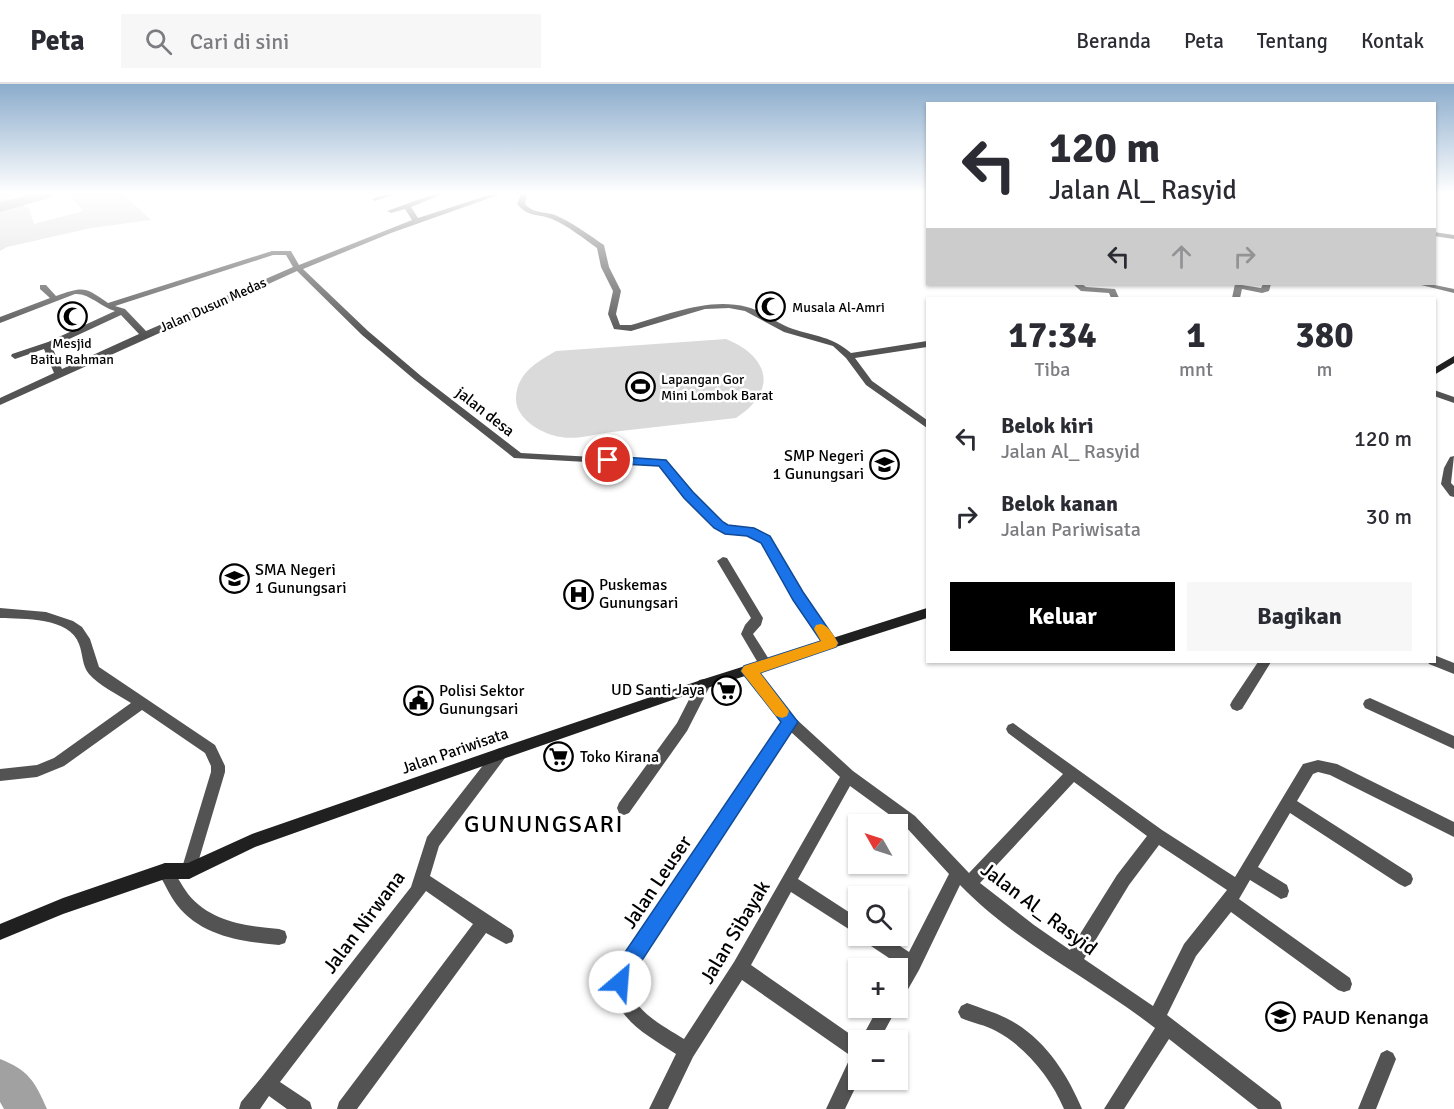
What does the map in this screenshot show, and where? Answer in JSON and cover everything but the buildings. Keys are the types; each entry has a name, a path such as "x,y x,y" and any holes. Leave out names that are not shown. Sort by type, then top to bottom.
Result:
{"main road":[{"path":"1436,371 1454,359"},
{"name":"Jalan Pariwisata","path":"0,932 83,899 165,871 189,871 252,841 500,754 704,684 926,613"}],"street":[{"name":"Jalan Dusun Medas","path":"0,402 297,267 361,242"},
{"path":"594,242 601,247 605,267 617,291 611,309 613,322 617,327 631,328 705,307 738,306 787,330 831,341 849,356 869,383 926,424"},
{"name":"jalan desa","path":"106,306 274,252 288,253 297,267 365,333 418,378 518,456 662,463 718,525 725,529 750,531 765,539 798,596 831,643"},
{"path":"1079,285 1086,289 1113,291"},
{"path":"1236,297 1238,286 1262,291 1266,289 1267,285"},
{"path":"1426,285 1454,291"},
{"path":"43,287 55,299"},
{"path":"0,320 76,291 86,291 106,306 122,310 145,335"},
{"path":"15,356 47,346 122,310"},
{"path":"849,356 926,344"},
{"path":"47,346 59,374"},
{"path":"1436,394 1454,400"},
{"path":"1454,459 1449,468 1446,484 1454,493"},
{"path":"723,561 757,618 757,622 749,628 747,634 766,664"},
{"path":"0,613 29,613 75,628 85,642 88,661 94,671 204,743 213,755 218,766 189,871"},
{"path":"1436,661 1454,669"},
{"path":"1237,705 1264,663"},
{"name":"Jalan Al_ Rasyid","path":"749,671 790,722 848,776 910,821 964,878 1008,916 1162,1022 1273,1109"},
{"path":"624,808 682,726 704,684"},
{"path":"0,775 37,771 59,762 142,703"},
{"path":"1370,704 1454,743"},
{"name":"Jalan Leuser","path":"687,1051 629,1011 621,998 621,977 790,722"},
{"path":"1013,729 1233,894 1344,984"},
{"name":"Jalan Nirwana","path":"248,1109 413,897 423,880 426,858 432,842 500,754"},
{"path":"1113,1109 1162,1022 1190,950 1233,894 1308,769 1318,766 1327,767 1454,830"},
{"path":"908,973 964,878 1072,775"},
{"name":"Jalan Sibayak","path":"658,1109 687,1051 740,968 848,776"},
{"path":"1288,803 1405,879"},
{"path":"1073,961 1123,880 1156,835"},
{"path":"1248,869 1281,891"},
{"path":"165,871 186,903 209,921 239,933 279,938"},
{"path":"423,880 506,936"},
{"path":"789,882 848,920"},
{"path":"346,1109 484,922"},
{"path":"886,946 913,964"},
{"path":"740,968 848,1043"},
{"path":"967,1012 1005,1026 1039,1054 1067,1093 1073,1109"},
{"path":"1367,1109 1388,1059"},
{"path":"835,1109 848,1082"},
{"path":"267,1084 303,1109"}],"shaded area":[{"path":"0,242 30,242 7,247 0,251"},
{"name":"Lapangan Gor Mini Lombok Barat","path":"726,339 741,346 752,355 760,365 763,375 763,386 758,397 736,418 567,438 554,436 531,425 517,406 517,389 524,375 535,364 556,351"}],"waterway":[{"path":"0,1078 11,1084 27,1109"}],"slow traffic":[{"path":"782,711 749,671 831,643 821,629"}],"place":[{"name":"Musala Al-Amri","path":"771,307"},
{"name":"Mesjid Baitu Rahman","path":"72,316"},
{"name":"Lapangan Gor Mini Lombok Barat","path":"640,387"},
{"name":"SMP Negeri 1 Gunungsari","path":"885,465"},
{"name":"SMA Negeri 1 Gunungsari","path":"234,579"},
{"name":"Puskemas Gunungsari","path":"578,594"},
{"name":"UD Santi Jaya","path":"726,690"},
{"name":"Polisi Sektor Gunungsari","path":"418,700"},
{"name":"Toko Kirana","path":"559,757"},
{"name":"PAUD Kenanga","path":"1281,1017"}],"district":[{"name":"GUNUNGSARI","path":"544,824"}],"route":[{"path":"608,460 662,463 718,525 725,529 750,531 765,539 798,596 831,643 749,671 790,722 625,968 620,982"}]}
